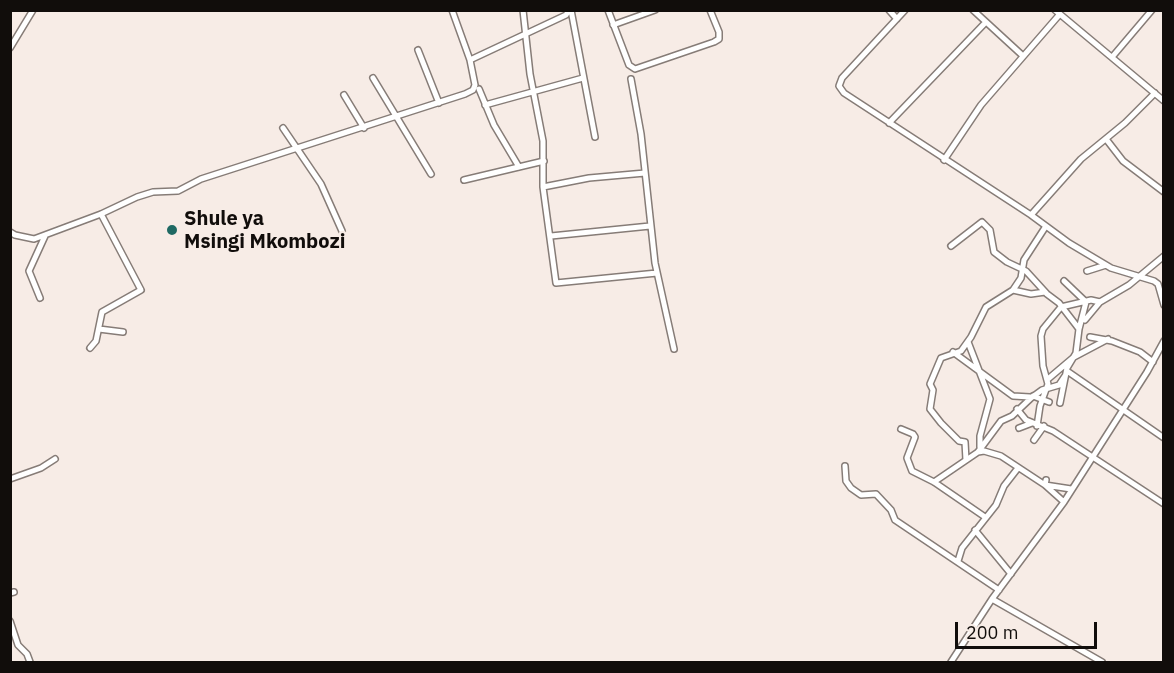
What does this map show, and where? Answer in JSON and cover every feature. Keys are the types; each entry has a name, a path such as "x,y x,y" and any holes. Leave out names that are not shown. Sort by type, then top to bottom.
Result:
{"street":[{"path":"10,48 33,10"},
{"path":"10,232 15,236 34,239 45,236 137,197 153,192 178,191 201,179 364,128 473,90 470,60 452,10"},
{"path":"522,10 533,92 543,141 543,187 556,283 657,273"},
{"path":"470,60 566,15 570,10"},
{"path":"570,10 595,137"},
{"path":"608,10 629,65 635,69 692,51 719,39 719,32 710,10"},
{"path":"613,25 655,10"},
{"path":"889,10 897,19"},
{"path":"905,10 842,78 839,86 844,93 1106,265 1158,284 1159,297 1164,305"},
{"path":"973,10 1022,55"},
{"path":"1113,56 1152,10"},
{"path":"944,160 981,105 1058,12 1159,96"},
{"path":"889,123 985,23"},
{"path":"418,50 439,103"},
{"path":"373,78 431,174"},
{"path":"485,105 583,78"},
{"path":"631,79 638,113 657,273 674,349"},
{"path":"479,89 485,105 519,167"},
{"path":"1031,215 1081,159 1164,91"},
{"path":"344,95 364,128"},
{"path":"283,128 321,184 342,231"},
{"path":"1106,139 1123,161 1164,192"},
{"path":"464,180 544,161"},
{"path":"543,187 590,178 645,173"},
{"path":"90,348 96,341 102,312 141,290 101,214"},
{"path":"951,246 982,222 990,230 994,252 1007,262 1022,269 1059,303 1079,329"},
{"path":"551,236 650,226"},
{"path":"966,460 965,442 959,441 930,409 933,390 930,384 934,380 941,358 961,351 986,307 1013,290 1036,239 1046,226"},
{"path":"40,297 29,271 45,236"},
{"path":"1079,329 1100,302 1164,256"},
{"path":"1087,271 1106,265"},
{"path":"1064,281 1066,286 1078,292 1086,302"},
{"path":"1013,290 1031,294 1045,292"},
{"path":"1060,403 1062,386 1074,357 1086,302"},
{"path":"1034,440 1048,379 1043,366 1041,336 1061,307 1100,302"},
{"path":"99,329 123,332"},
{"path":"1090,337 1108,339 1140,352 1153,362"},
{"path":"1048,379 1074,357 1108,339"},
{"path":"951,663 992,599 1064,502 1164,341"},
{"path":"968,342 975,368 987,388 990,399 980,436 979,450"},
{"path":"953,352 1012,396 1032,397 1049,402"},
{"path":"1066,374 1164,438"},
{"path":"934,482 979,450 1001,421 1032,397 1046,388 1062,386"},
{"path":"1017,409 1038,425 1164,504"},
{"path":"1019,428 1038,425"},
{"path":"901,429 915,437 907,458 912,471 934,482 985,517"},
{"path":"979,450 994,453 1046,483 1071,489"},
{"path":"10,479 41,468 55,459"},
{"path":"845,466 846,481 851,488 861,495 876,494 891,510 895,520 999,590"},
{"path":"958,561 962,548 996,505 1004,486 1018,468"},
{"path":"1046,483 1064,502"},
{"path":"975,530 1011,574"},
{"path":"992,599 1102,663"},
{"path":"10,621 18,645 27,654 30,663"}],"place":[{"name":"Shule ya Msingi Mkombozi","path":"172,230"}]}
